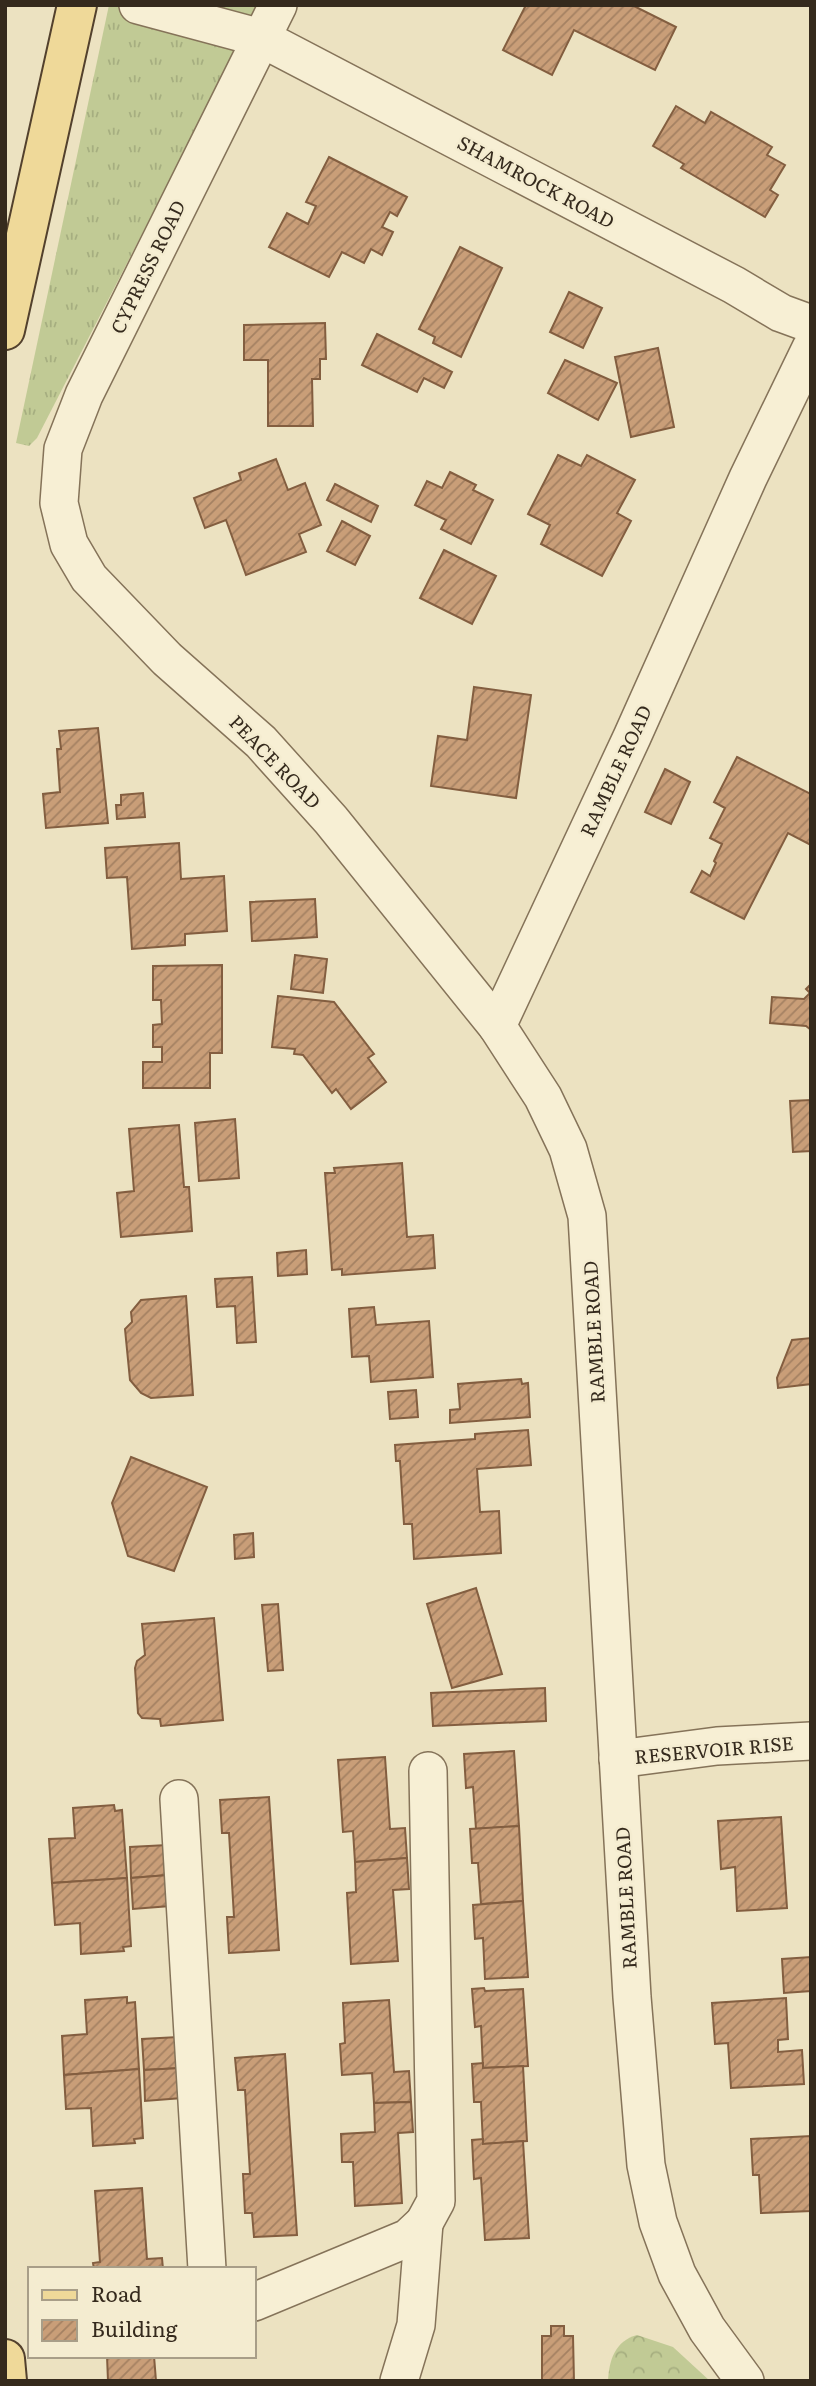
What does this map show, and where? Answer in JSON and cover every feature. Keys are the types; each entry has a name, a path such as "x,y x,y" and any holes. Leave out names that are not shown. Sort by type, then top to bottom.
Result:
{"main road":[{"path":"5,330 77,5"},
{"path":"5,2360 7,2381"}],"street":[{"path":"138,5 261,38"},
{"name":"CYPRESS ROAD","path":"58,503 63,449 84,395 278,5"},
{"name":"SHAMROCK ROAD","path":"261,38 734,285 781,313 811,324"},
{"name":"RAMBLE ROAD","path":"745,2381 707,2329 677,2274 658,2222 646,2165 618,1759 587,1216 568,1149 543,1097 497,1026 632,737 748,478 811,348"},
{"name":"PEACE ROAD","path":"58,503 69,544 89,578 167,659 261,742 331,820 497,1026"},
{"name":"RESERVOIR RISE","path":"618,1759 717,1746 811,1741"},
{"path":"256,2301 408,2238 424,2223 436,2201 428,1771"},
{"path":"179,1799 207,2267"},
{"path":"400,2381 416,2325 424,2223"}],"green space":[{"path":"109,5 260,5 37,438 29,446 16,443"},
{"path":"637,2335 673,2347 710,2381 608,2381 610,2366 618,2347"}],"building":[{"path":"526,5 632,5 676,27 655,70 574,30 552,75 503,50"},
{"path":"676,106 705,123 711,112 772,147 767,155 785,165 770,190 778,195 765,217 681,168 684,164 653,146"},
{"path":"329,157 407,197 397,216 390,212 382,227 393,232 382,255 371,249 364,263 342,252 329,277 269,247 287,213 308,224 316,206 306,202"},
{"path":"460,247 502,268 461,357 433,343 435,337 419,329"},
{"path":"569,292 602,308 583,348 550,332"},
{"path":"325,323 326,359 320,359 320,379 312,379 313,426 268,426 268,360 244,360 244,325"},
{"path":"377,334 452,372 444,388 424,378 417,392 362,365"},
{"path":"658,348 674,427 631,437 615,357"},
{"path":"565,360 617,383 598,420 548,393"},
{"path":"558,455 581,466 587,455 635,480 617,513 631,521 602,576 541,544 550,525 528,514"},
{"path":"276,459 288,490 305,483 321,525 299,534 306,552 246,575 226,520 205,528 194,498 241,480 239,473"},
{"path":"450,472 476,485 473,490 493,500 471,544 441,529 446,520 415,505 427,481 442,488"},
{"path":"335,484 378,506 371,522 327,500"},
{"path":"342,521 370,536 355,565 327,551"},
{"path":"444,550 496,576 472,624 420,598"},
{"path":"474,687 531,695 516,798 431,786 438,736 467,740"},
{"path":"98,728 108,823 46,828 43,794 60,792 57,749 61,749 59,731"},
{"path":"737,757 811,794 811,845 788,833 744,919 691,892 702,871 710,876 716,863 714,861 722,844 710,838 725,808 714,802"},
{"path":"665,769 690,782 671,824 645,812"},
{"path":"143,793 145,817 117,819 116,805 121,805 121,795"},
{"path":"179,843 181,879 224,876 227,931 185,934 185,945 132,949 127,877 107,878 105,848"},
{"path":"315,899 317,937 252,941 250,902"},
{"path":"295,955 327,959 323,993 291,989"},
{"path":"222,965 222,1053 210,1053 210,1088 143,1088 143,1062 162,1062 162,1047 153,1047 153,1025 162,1024 161,1000 153,1000 153,966"},
{"path":"811,984 811,1030 806,1026 770,1023 772,997 804,999 810,993 806,989"},
{"path":"278,996 334,1002 374,1054 368,1058 386,1082 351,1109 336,1089 332,1093 303,1055 294,1054 295,1049 272,1047"},
{"path":"811,1100 811,1151 793,1152 790,1101"},
{"path":"235,1119 239,1178 199,1181 195,1123"},
{"path":"179,1125 184,1187 189,1187 192,1231 121,1237 117,1193 134,1191 129,1129"},
{"path":"402,1163 407,1237 433,1235 435,1268 342,1275 342,1269 332,1270 325,1173 335,1173 334,1168"},
{"path":"306,1250 307,1274 278,1276 277,1253"},
{"path":"252,1277 256,1342 237,1343 235,1306 217,1307 215,1279"},
{"path":"186,1296 193,1395 151,1398 141,1393 130,1380 125,1329 132,1322 131,1312 141,1300"},
{"path":"374,1307 376,1325 429,1321 433,1377 371,1382 369,1356 352,1357 349,1309"},
{"path":"811,1338 811,1384 778,1388 777,1378 792,1340"},
{"path":"521,1379 522,1384 528,1383 530,1417 450,1423 450,1410 460,1409 458,1384"},
{"path":"416,1390 418,1417 390,1419 388,1392"},
{"path":"528,1430 531,1465 477,1469 480,1512 499,1511 501,1553 414,1559 412,1524 404,1524 400,1461 396,1461 395,1445 475,1439 475,1434"},
{"path":"131,1457 207,1487 174,1571 128,1556 112,1503"},
{"path":"253,1533 254,1557 235,1559 234,1535"},
{"path":"476,1588 502,1674 452,1688 427,1604"},
{"path":"278,1604 283,1670 268,1671 262,1605"},
{"path":"214,1618 223,1720 161,1726 160,1719 142,1718 138,1713 135,1668 137,1661 145,1655 142,1624"},
{"path":"545,1688 546,1721 433,1726 431,1693"},
{"path":"514,1751 519,1826 476,1829 473,1787 466,1788 464,1754"},
{"path":"385,1757 390,1829 405,1828 407,1858 355,1862 353,1831 343,1832 338,1760"},
{"path":"269,1797 279,1950 229,1953 227,1917 234,1917 229,1833 222,1833 220,1800"},
{"path":"114,1805 115,1811 122,1810 127,1878 52,1883 49,1839 75,1838 73,1808"},
{"path":"781,1817 787,1908 737,1911 735,1867 721,1869 718,1821"},
{"path":"519,1826 523,1901 481,1904 478,1863 472,1863 470,1829"},
{"path":"167,1845 168,1875 131,1878 130,1847"},
{"path":"407,1858 409,1889 393,1890 398,1961 351,1964 347,1893 356,1892 355,1862"},
{"path":"168,1875 170,1906 133,1909 131,1878"},
{"path":"127,1878 131,1946 123,1947 124,1951 81,1954 80,1923 55,1925 52,1883"},
{"path":"523,1901 528,1977 485,1979 483,1938 475,1939 473,1905"},
{"path":"811,1957 811,1991 784,1993 782,1959"},
{"path":"484,1988 485,1991 523,1989 528,2066 483,2068 481,2026 475,2027 472,1989"},
{"path":"127,1997 127,2003 135,2002 139,2069 64,2075 62,2036 87,2034 85,2000"},
{"path":"786,1998 788,2039 778,2040 778,2052 802,2050 804,2084 731,2088 728,2043 715,2044 712,2003"},
{"path":"389,2000 394,2072 409,2071 411,2102 374,2103 372,2073 342,2075 340,2044 345,2043 343,2003"},
{"path":"178,2037 181,2068 144,2070 142,2039"},
{"path":"285,2054 297,2235 254,2237 252,2213 245,2213 243,2174 250,2174 245,2090 238,2090 235,2058"},
{"path":"483,2063 483,2068 523,2066 527,2141 483,2144 481,2102 474,2102 472,2064"},
{"path":"181,2068 182,2098 145,2101 144,2070"},
{"path":"139,2069 143,2138 134,2139 135,2143 93,2146 91,2108 66,2109 64,2075"},
{"path":"411,2102 413,2132 398,2133 402,2203 355,2206 353,2162 342,2162 341,2134 375,2132 374,2103"},
{"path":"811,2136 811,2211 761,2213 759,2175 753,2175 751,2139"},
{"path":"483,2139 483,2144 523,2141 529,2238 485,2240 481,2178 474,2179 472,2140"},
{"path":"142,2188 147,2259 162,2258 163,2267 94,2267 93,2263 100,2262 95,2191"},
{"path":"551,2326 564,2326 564,2336 573,2336 574,2381 542,2381 542,2336 551,2336"},
{"path":"107,2358 154,2358 156,2381 108,2381"}]}
